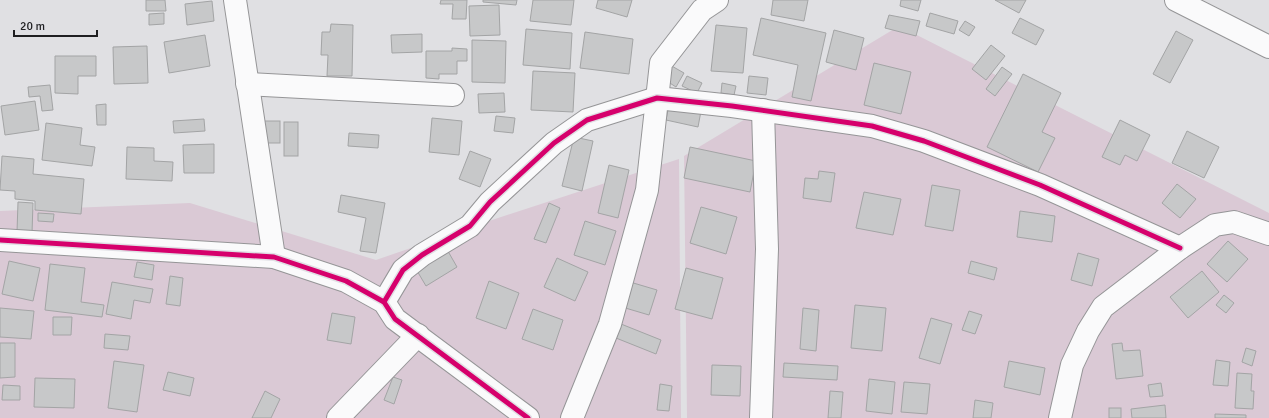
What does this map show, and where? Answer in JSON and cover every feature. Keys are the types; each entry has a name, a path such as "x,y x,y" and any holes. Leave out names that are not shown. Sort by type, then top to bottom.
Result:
{"street":[{"path":"235,0 274,257"},
{"path":"572,418 610,324 647,190 661,63 702,10 717,0"},
{"path":"1176,0 1205,6 1269,47"},
{"path":"248,84 453,96"},
{"path":"384,302 403,270 422,255 470,226 490,202 554,143 586,120 657,98 763,110 872,126 924,141 1040,185 1180,248"},
{"path":"761,418 767,249 763,110"},
{"path":"1060,418 1072,365 1088,331 1103,307 1180,248 1215,226 1234,222 1269,234"},
{"path":"0,240 274,257 346,281 384,302 395,319 528,418"},
{"path":"338,418 418,335"}],"shaded area":[{"path":"899,26 1269,213 1269,418 687,418 684,156"},
{"path":"679,159 681,418 0,418 0,211 190,203 376,260 498,218"}],"building":[{"path":"146,0 165,0 166,11 146,11"},
{"path":"441,0 467,0 466,19 452,19 453,4 440,4"},
{"path":"483,0 517,0 516,5 483,2"},
{"path":"533,0 574,0 571,25 530,21"},
{"path":"598,0 632,0 627,17 596,8"},
{"path":"773,0 808,0 804,21 771,15"},
{"path":"901,0 921,0 918,11 900,6"},
{"path":"995,0 1026,0 1019,13"},
{"path":"212,1 214,21 187,25 185,4"},
{"path":"499,5 500,35 470,36 469,6"},
{"path":"164,13 164,24 149,25 149,14"},
{"path":"930,13 958,21 954,34 926,26"},
{"path":"889,15 920,21 916,36 885,28"},
{"path":"761,18 826,33 811,101 792,97 798,65 753,55"},
{"path":"1020,18 1044,30 1036,45 1012,33"},
{"path":"965,21 975,27 969,36 959,30"},
{"path":"331,24 353,25 352,76 327,76 328,55 321,55 322,32 330,32"},
{"path":"716,25 747,28 743,73 711,71"},
{"path":"526,29 572,33 570,69 523,65"},
{"path":"834,30 864,38 856,70 826,62"},
{"path":"1176,31 1193,40 1170,83 1153,74"},
{"path":"585,32 633,39 629,74 580,68"},
{"path":"422,34 422,52 392,53 391,35"},
{"path":"205,35 210,66 169,73 164,42"},
{"path":"472,40 506,41 505,83 472,82"},
{"path":"991,45 1005,56 986,80 972,69"},
{"path":"147,46 148,83 114,84 113,47"},
{"path":"452,48 467,49 467,61 457,61 457,74 439,74 439,79 426,78 426,51 452,51"},
{"path":"55,56 96,56 96,76 78,76 78,94 55,93"},
{"path":"874,63 911,72 901,114 864,105"},
{"path":"670,65 684,73 676,87 662,78"},
{"path":"1002,67 1012,74 995,96 986,89"},
{"path":"533,71 575,73 573,112 531,110"},
{"path":"1023,74 1061,93 1042,132 1055,138 1038,172 987,147"},
{"path":"687,76 702,83 697,93 682,86"},
{"path":"749,76 768,78 766,95 747,93"},
{"path":"722,83 736,86 734,95 721,93"},
{"path":"50,85 53,110 42,111 40,96 29,97 28,87"},
{"path":"504,93 505,112 479,113 478,94"},
{"path":"35,101 39,130 5,135 1,106"},
{"path":"106,104 106,125 97,125 96,105"},
{"path":"669,105 701,111 698,127 666,120"},
{"path":"496,116 515,118 513,133 494,131"},
{"path":"432,118 462,121 459,155 429,152"},
{"path":"204,119 205,131 174,133 173,121"},
{"path":"1120,120 1150,135 1137,161 1125,155 1120,165 1102,157"},
{"path":"261,121 280,121 280,143 261,143"},
{"path":"284,122 298,122 298,156 284,156"},
{"path":"46,123 82,128 80,145 95,147 92,166 42,160"},
{"path":"1187,131 1219,147 1204,178 1172,163"},
{"path":"349,133 379,135 378,148 348,146"},
{"path":"574,137 593,141 582,191 562,186"},
{"path":"214,144 214,173 184,173 183,145"},
{"path":"127,147 154,148 154,161 173,162 172,181 126,179"},
{"path":"690,147 756,161 750,192 684,178"},
{"path":"470,151 491,159 480,187 459,179"},
{"path":"2,156 34,159 33,174 84,179 81,214 35,210 35,201 15,199 15,191 0,190"},
{"path":"609,165 629,170 618,218 598,213"},
{"path":"819,171 835,173 831,202 803,198 805,178 818,179"},
{"path":"1177,184 1196,199 1180,218 1162,203"},
{"path":"932,185 960,190 953,231 925,226"},
{"path":"864,192 901,199 893,235 856,228"},
{"path":"341,195 385,203 376,253 360,251 366,218 338,212"},
{"path":"18,202 33,203 32,233 17,232"},
{"path":"549,203 560,208 546,243 534,239"},
{"path":"701,207 737,217 726,254 690,243"},
{"path":"1020,211 1055,216 1052,242 1017,237"},
{"path":"38,213 54,214 53,222 38,221"},
{"path":"585,221 616,231 605,265 574,255"},
{"path":"1228,241 1248,259 1227,282 1207,264"},
{"path":"445,246 457,267 426,286 413,264"},
{"path":"1078,253 1099,259 1092,286 1071,280"},
{"path":"557,258 588,272 575,301 544,287"},
{"path":"9,261 40,268 33,301 2,294"},
{"path":"971,261 997,268 994,280 968,273"},
{"path":"137,262 154,265 152,280 134,277"},
{"path":"50,264 85,268 81,302 104,305 102,317 45,310"},
{"path":"686,268 723,278 712,319 675,309"},
{"path":"1202,271 1219,292 1188,318 1170,297"},
{"path":"170,276 183,278 180,306 166,304"},
{"path":"489,281 519,293 506,329 476,318"},
{"path":"112,282 153,289 150,303 134,300 131,319 106,314"},
{"path":"630,282 657,290 649,315 622,307"},
{"path":"1224,295 1234,303 1226,313 1216,305"},
{"path":"855,305 886,308 882,351 851,348"},
{"path":"0,308 34,311 31,339 0,337"},
{"path":"803,308 819,310 816,351 800,349"},
{"path":"533,309 563,320 553,350 522,339"},
{"path":"969,311 982,315 975,334 962,330"},
{"path":"332,313 355,317 351,344 327,340"},
{"path":"53,317 72,317 71,335 53,335"},
{"path":"931,318 952,324 940,364 919,358"},
{"path":"621,324 661,340 656,354 616,338"},
{"path":"105,334 130,336 128,350 104,348"},
{"path":"0,343 15,343 15,377 0,378"},
{"path":"1122,343 1123,351 1140,350 1143,376 1116,379 1112,344"},
{"path":"1246,348 1256,351 1252,366 1242,362"},
{"path":"1216,360 1230,362 1228,386 1213,385"},
{"path":"114,361 144,365 137,412 108,408"},
{"path":"1009,361 1045,368 1040,395 1004,387"},
{"path":"784,363 838,366 837,380 783,377"},
{"path":"712,365 741,366 740,396 711,395"},
{"path":"168,372 194,378 190,396 163,390"},
{"path":"1237,373 1252,374 1251,391 1254,391 1253,409 1235,408"},
{"path":"393,377 402,380 394,404 384,400"},
{"path":"35,378 75,379 74,408 34,407"},
{"path":"869,379 895,382 892,414 866,411"},
{"path":"904,382 930,384 927,414 901,412"},
{"path":"1161,383 1163,396 1150,397 1148,385"},
{"path":"660,384 672,386 669,411 657,410"},
{"path":"3,385 20,386 20,400 2,400"},
{"path":"265,391 280,399 271,418 252,418"},
{"path":"830,391 843,392 841,418 828,418"},
{"path":"975,400 993,403 991,418 973,418"},
{"path":"1165,405 1166,418 1132,418 1131,409"},
{"path":"1109,408 1121,408 1121,418 1109,418"},
{"path":"1215,414 1246,415 1246,418 1215,418"}],"cycle path":[{"path":"384,302 403,270 422,255 470,226 490,202 554,143 587,120 657,98 732,106 872,126 924,141 1040,185 1180,248"},
{"path":"0,240 274,257 346,281 384,302 395,319 528,418"}]}
